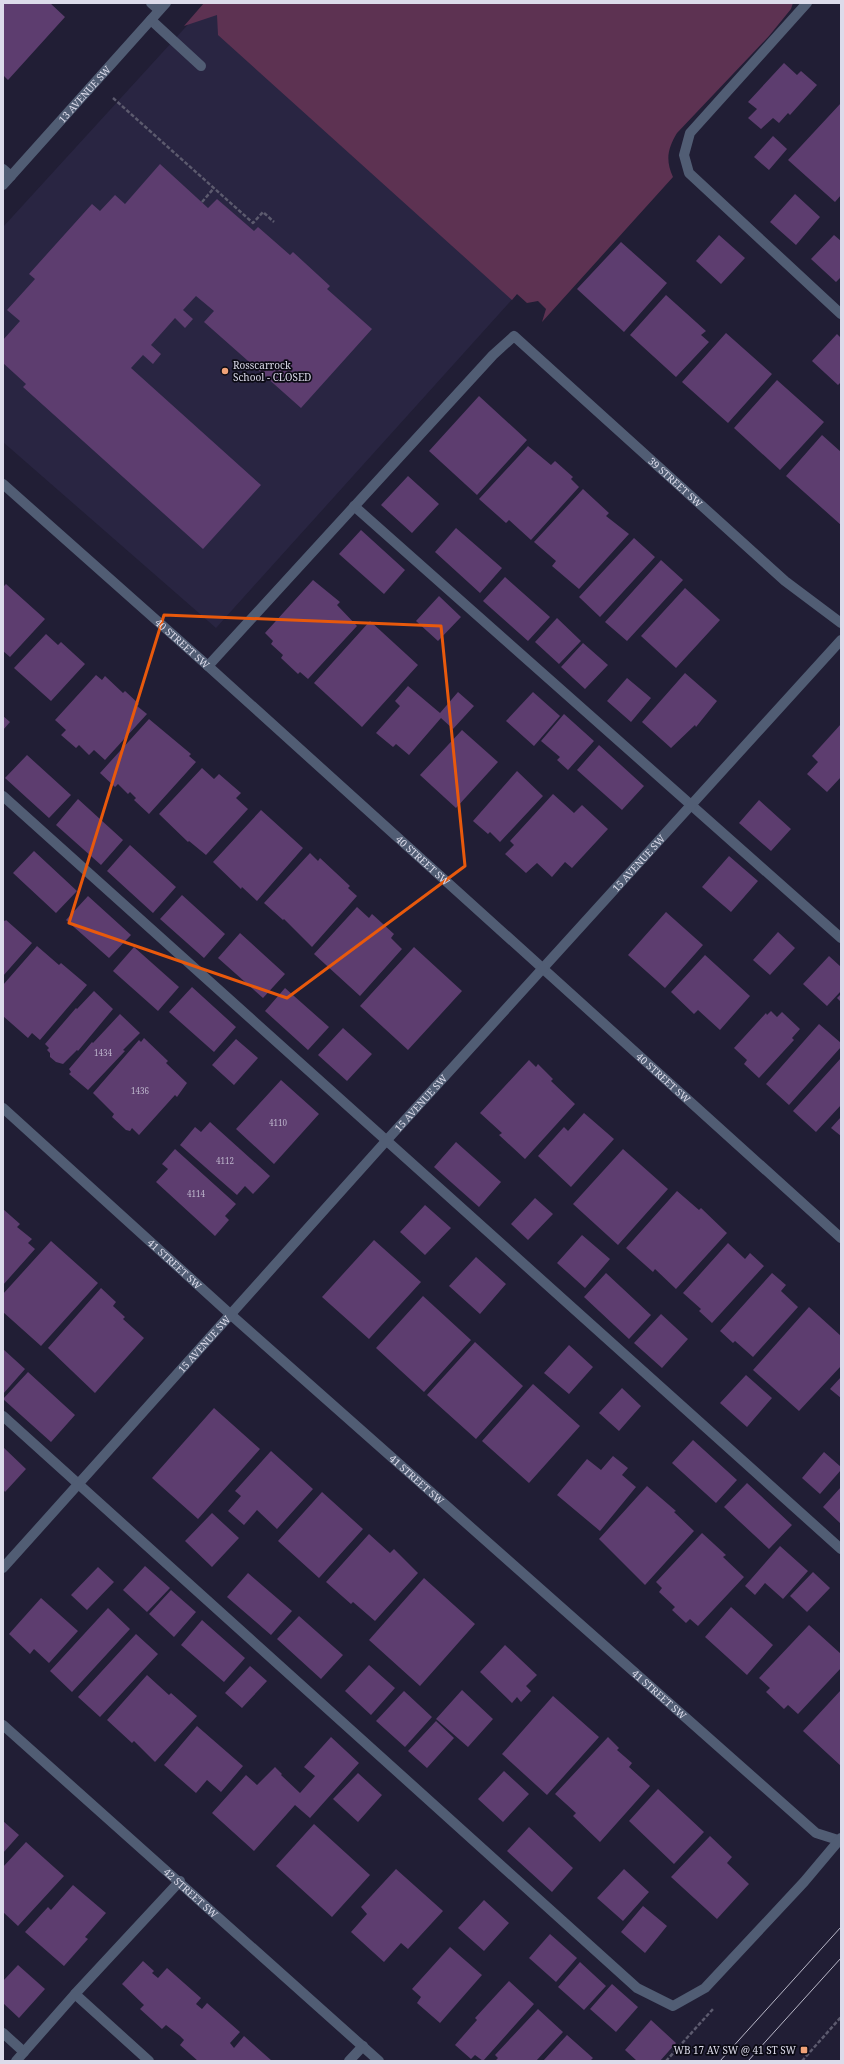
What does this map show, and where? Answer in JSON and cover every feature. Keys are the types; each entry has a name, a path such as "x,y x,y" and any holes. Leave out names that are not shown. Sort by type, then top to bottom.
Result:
{"street":[{"path":"151,3 163,7"},
{"path":"807,3 690,133 684,155 688,173 841,314"},
{"name":"13 AVENUE SW","path":"3,185 163,7"},
{"path":"151,20 201,66"},
{"path":"3,169 11,176"},
{"name":"39 STREET SW","path":"354,506 493,355 514,336 785,581 841,623"},
{"name":"40 STREET SW","path":"3,484 208,666 841,1238"},
{"path":"208,666 354,506 841,938"},
{"name":"15 AVENUE SW","path":"3,1568 386,1141 841,640"},
{"path":"3,796 841,1548"},
{"name":"41 STREET SW","path":"3,1108 230,1314 816,1833 840,1839"},
{"path":"3,1416 637,1988 673,2006 705,1988 804,1882 840,1839"},
{"name":"42 STREET SW","path":"3,1725 180,1881 379,2061"},
{"path":"16,2061 75,1994 180,1881"},
{"path":"75,1994 149,2061"},
{"path":"3,2033 24,2052"},
{"path":"349,2061 363,2046"}],"path":[{"path":"113,98 253,223 263,212 274,222"},
{"path":"202,202 214,188"},
{"path":"802,2061 841,2018"}],"highlighted area":[{"path":"164,615 441,626 465,866 287,998 69,923"}],"shaded area":[{"path":"204,3 793,3 791,9 769,36 677,133 671,144 668,160 673,177 542,322 546,309 538,301 527,303 517,294 512,300 218,35 217,15 184,26"},
{"name":"Rosscarrock School - CLOSED","path":"759,3 521,297 517,294 216,628 3,442 3,227 193,19 217,14"}],"building":[{"path":"3,3 50,3 65,17 8,80 3,75"},
{"path":"784,63 797,75 801,71 817,85 790,115 788,113 779,123 773,118 761,129 748,118 757,109 748,102"},
{"path":"841,103 841,195 835,202 788,160"},
{"path":"773,136 787,149 769,170 754,157"},
{"path":"160,164 208,208 217,199 254,231 258,227 290,255 293,252 330,286 327,289 372,329 301,408 204,322 214,311 196,296 183,310 193,319 185,328 175,318 151,345 161,354 153,364 143,355 131,368 261,485 203,549 23,387 26,384 3,363 3,340 20,321 7,310 35,279 29,274 92,204 100,211 115,195 125,204"},
{"path":"795,194 820,217 796,245 770,222"},
{"path":"719,235 745,258 721,284 696,261"},
{"path":"834,235 841,241 841,277 836,282 811,259"},
{"path":"621,242 667,283 624,332 577,289"},
{"path":"666,295 706,331 701,335 709,342 676,377 630,335"},
{"path":"726,333 772,374 728,423 682,382"},
{"path":"837,334 841,338 841,382 838,385 812,361"},
{"path":"777,380 824,422 780,470 734,428"},
{"path":"479,396 527,440 477,495 429,451"},
{"path":"822,435 841,452 841,525 786,476"},
{"path":"528,446 551,465 555,461 573,477 571,479 579,487 531,540 509,520 506,523 479,499"},
{"path":"408,476 439,504 412,533 381,505"},
{"path":"583,489 609,513 606,516 629,534 579,589 552,566 556,561 534,542"},
{"path":"456,528 502,568 480,593 435,552"},
{"path":"361,530 405,570 384,594 339,554"},
{"path":"634,538 655,557 600,617 579,597"},
{"path":"661,560 683,580 627,641 605,622"},
{"path":"505,577 550,617 528,641 483,601"},
{"path":"313,580 340,602 337,605 357,626 308,679 300,672 298,674 281,658 283,655 271,644 273,641 265,633"},
{"path":"6,584 45,619 10,657 3,651 3,587"},
{"path":"685,588 720,620 676,668 641,636"},
{"path":"439,596 461,617 438,641 416,621"},
{"path":"557,618 581,641 559,664 535,642"},
{"path":"370,621 418,665 362,727 314,683"},
{"path":"46,634 58,645 61,642 85,664 51,701 14,668"},
{"path":"583,643 608,665 585,689 561,667"},
{"path":"685,673 717,701 696,727 695,725 671,748 642,722"},
{"path":"96,675 102,680 105,676 123,693 125,691 139,704 137,706 147,714 105,760 94,750 89,755 79,745 76,748 61,735 66,730 55,720"},
{"path":"627,678 651,698 631,722 607,701"},
{"path":"408,686 440,713 458,692 474,706 453,729 441,718 409,755 396,744 393,747 376,733 400,706 395,701"},
{"path":"533,692 560,716 534,746 506,721"},
{"path":"564,714 594,741 568,770 557,760 560,757 541,741"},
{"path":"3,716 10,722 3,730"},
{"path":"149,719 191,754 189,756 196,762 149,814 134,800 136,798 130,792 128,794 118,784 115,787 100,773"},
{"path":"841,724 841,777 827,792 807,774 818,762 812,756"},
{"path":"462,730 498,762 456,808 420,775"},
{"path":"599,745 644,786 622,810 577,770"},
{"path":"27,755 71,795 49,818 5,778"},
{"path":"202,768 214,779 219,774 241,793 236,798 248,809 206,855 189,841 188,842 159,814"},
{"path":"517,771 543,796 500,842 490,832 488,834 473,821"},
{"path":"553,794 574,813 582,805 608,829 572,868 565,862 552,877 537,863 526,873 505,854 514,845 510,841"},
{"path":"78,799 123,840 101,865 56,825"},
{"path":"759,800 791,829 771,851 739,823"},
{"path":"261,810 303,848 257,901 242,887 241,889 213,862"},
{"path":"130,845 176,887 153,913 107,871"},
{"path":"34,851 77,891 56,913 13,873"},
{"path":"310,853 318,861 320,858 350,886 348,888 357,896 312,947 284,919 283,920 264,903"},
{"path":"729,856 758,881 731,912 702,887"},
{"path":"182,895 225,934 204,958 160,919"},
{"path":"88,896 131,935 109,958 66,920"},
{"path":"357,907 369,918 372,914 394,934 391,938 402,949 360,996 314,954"},
{"path":"666,912 703,945 665,988 628,955"},
{"path":"3,920 6,920 32,943 3,976"},
{"path":"778,932 795,948 770,975 753,960"},
{"path":"240,933 285,974 263,998 218,958"},
{"path":"37,946 59,965 61,963 87,985 40,1040 32,1033 28,1038 3,1016 3,985"},
{"path":"134,947 179,987 158,1011 113,971"},
{"path":"414,947 462,991 408,1050 360,1006"},
{"path":"705,955 750,996 720,1030 698,1010 694,1014 671,992"},
{"path":"829,956 841,967 841,991 827,1006 803,984"},
{"path":"192,987 236,1027 214,1052 169,1012"},
{"path":"285,988 329,1027 308,1050 265,1011"},
{"path":"94,991 113,1009 78,1051 77,1050 63,1064 56,1062 50,1057 50,1053 47,1050 49,1048 45,1044 76,1008 77,1009"},
{"path":"841,994 841,1002 837,998"},
{"path":"771,1011 777,1017 782,1012 800,1029 792,1038 794,1040 759,1078 744,1064 747,1060 734,1048 766,1013 767,1015"},
{"path":"120,1014 140,1033 88,1090 69,1074 71,1072 69,1069 92,1042 93,1043"},
{"path":"819,1024 841,1043 841,1047 789,1105 766,1084"},
{"path":"343,1028 372,1054 347,1081 318,1055"},
{"path":"144,1038 168,1061 166,1063 187,1083 177,1097 175,1095 139,1135 132,1128 130,1131 126,1130 112,1117 114,1114 93,1093 139,1040 141,1042"},
{"path":"236,1039 258,1058 234,1085 212,1065"},
{"path":"841,1058 841,1105 816,1132 793,1111"},
{"path":"529,1060 536,1067 538,1064 553,1079 551,1081 575,1104 525,1159 499,1135 502,1133 480,1113"},
{"path":"281,1080 319,1114 274,1164 236,1129"},
{"path":"584,1113 614,1139 571,1187 538,1156 564,1127 568,1131"},
{"path":"841,1117 841,1136 831,1128"},
{"path":"210,1122 270,1176 253,1194 245,1186 237,1195 180,1145 195,1127 201,1132"},
{"path":"456,1142 501,1182 479,1207 434,1167"},
{"path":"175,1149 236,1204 225,1216 229,1220 215,1236 156,1182 168,1169 162,1164"},
{"path":"623,1149 668,1189 618,1245 573,1204"},
{"path":"677,1191 699,1210 701,1208 727,1233 676,1289 655,1269 653,1272 626,1248"},
{"path":"535,1198 553,1214 528,1240 511,1224"},
{"path":"425,1205 451,1228 425,1255 400,1232"},
{"path":"3,1209 20,1224 17,1227 32,1239 28,1243 35,1249 3,1285"},
{"path":"582,1235 610,1259 585,1288 557,1263"},
{"path":"374,1240 421,1282 369,1339 322,1297"},
{"path":"51,1241 98,1283 41,1346 3,1312 3,1294"},
{"path":"728,1243 745,1259 750,1253 764,1266 712,1323 699,1311 701,1309 683,1293"},
{"path":"476,1257 506,1284 480,1314 449,1286"},
{"path":"606,1273 651,1315 629,1339 584,1297"},
{"path":"772,1273 786,1285 781,1291 798,1307 753,1357 735,1341 733,1343 720,1331"},
{"path":"101,1288 116,1302 113,1306 125,1317 123,1319 144,1338 95,1393 48,1348"},
{"path":"423,1296 471,1340 424,1392 376,1348"},
{"path":"809,1307 841,1336 841,1366 799,1411 753,1370"},
{"path":"661,1314 688,1339 662,1368 634,1343"},
{"path":"475,1342 523,1386 476,1439 427,1395"},
{"path":"569,1345 593,1367 569,1394 544,1373"},
{"path":"3,1349 25,1369 3,1394"},
{"path":"28,1372 75,1415 51,1442 3,1399"},
{"path":"746,1375 772,1398 747,1427 720,1403"},
{"path":"841,1377 841,1398 830,1389"},
{"path":"533,1384 580,1426 529,1483 482,1441"},
{"path":"622,1388 641,1406 619,1431 599,1413"},
{"path":"214,1408 260,1449 198,1519 152,1478"},
{"path":"693,1440 737,1480 716,1503 672,1463"},
{"path":"3,1447 26,1469 5,1492 3,1489"},
{"path":"271,1451 313,1489 277,1529 257,1510 244,1525 228,1511 241,1496 235,1491"},
{"path":"824,1452 841,1467 841,1470 820,1494 802,1478"},
{"path":"613,1456 628,1468 622,1475 636,1487 600,1531 557,1495 587,1459 601,1470"},
{"path":"747,1483 792,1525 769,1549 724,1507"},
{"path":"647,1486 676,1511 674,1512 694,1531 645,1585 599,1539"},
{"path":"841,1487 841,1524 823,1507"},
{"path":"322,1492 363,1529 319,1578 278,1541"},
{"path":"212,1513 239,1538 212,1567 185,1541"},
{"path":"702,1533 726,1555 723,1557 744,1577 698,1626 690,1619 686,1623 672,1610 675,1607 659,1592 662,1588 656,1582"},
{"path":"369,1534 390,1553 394,1549 418,1573 375,1621 353,1602 351,1604 326,1582"},
{"path":"780,1546 808,1571 783,1599 765,1583 755,1595 745,1586"},
{"path":"145,1566 170,1588 147,1612 123,1590"},
{"path":"98,1567 114,1582 87,1610 71,1595"},
{"path":"813,1572 830,1588 807,1612 790,1596"},
{"path":"248,1573 292,1611 271,1635 227,1597"},
{"path":"424,1578 475,1624 420,1686 369,1640"},
{"path":"171,1590 196,1612 174,1637 149,1614"},
{"path":"41,1598 78,1631 49,1663 34,1649 30,1654 9,1634"},
{"path":"731,1607 773,1645 747,1675 705,1637"},
{"path":"108,1608 130,1629 72,1692 50,1671"},
{"path":"299,1616 343,1655 321,1679 277,1639"},
{"path":"202,1620 245,1658 224,1682 181,1645"},
{"path":"809,1625 841,1654 841,1668 798,1714 788,1705 784,1709 766,1692 770,1688 759,1678"},
{"path":"136,1634 158,1654 100,1717 78,1697"},
{"path":"505,1645 537,1675 526,1686 531,1691 521,1702 517,1697 512,1703 480,1672"},
{"path":"369,1665 395,1688 371,1715 345,1691"},
{"path":"250,1666 267,1681 242,1708 225,1693"},
{"path":"147,1675 169,1695 171,1693 197,1716 155,1762 134,1741 132,1743 107,1720"},
{"path":"462,1690 493,1719 468,1747 436,1719"},
{"path":"841,1690 841,1766 803,1731"},
{"path":"404,1691 432,1717 405,1747 376,1721"},
{"path":"553,1696 599,1737 547,1795 502,1754"},
{"path":"436,1721 454,1738 427,1768 408,1751"},
{"path":"197,1726 243,1766 221,1792 207,1780 196,1793 164,1765"},
{"path":"331,1737 359,1763 310,1818 295,1805 254,1851 212,1813 246,1775 257,1785 275,1767 282,1774 281,1775 300,1793 315,1776 304,1767"},
{"path":"608,1737 619,1748 617,1750 632,1763 629,1767 650,1786 600,1842 573,1816 576,1813 555,1794"},
{"path":"504,1771 529,1794 503,1822 478,1799"},
{"path":"358,1773 382,1795 358,1822 333,1799"},
{"path":"658,1789 704,1832 674,1864 629,1821"},
{"path":"3,1821 19,1835 3,1853"},
{"path":"314,1824 370,1875 332,1917 276,1866"},
{"path":"529,1827 573,1868 552,1892 507,1851"},
{"path":"710,1836 732,1857 727,1863 749,1884 717,1919 671,1877"},
{"path":"26,1842 64,1876 18,1926 3,1912 3,1867"},
{"path":"396,1869 443,1911 408,1949 401,1943 384,1962 351,1932 367,1914 361,1907"},
{"path":"624,1869 649,1892 623,1921 597,1898"},
{"path":"73,1885 106,1913 85,1937 88,1939 64,1966 25,1932 48,1907 51,1910"},
{"path":"484,1900 509,1923 484,1951 458,1928"},
{"path":"643,1906 667,1926 645,1953 621,1932"},
{"path":"550,1934 577,1958 556,1982 529,1958"},
{"path":"450,1947 482,1975 440,2023 417,2003 421,1997 412,1989"},
{"path":"143,1961 154,1971 152,1973 158,1978 167,1968 201,1998 196,2004 202,2009 207,2003 240,2032 230,2043 234,2048 244,2036 272,2061 198,2061 180,2045 184,2040 166,2025 162,2029 140,2009 144,2005 122,1984"},
{"path":"580,1962 606,1986 584,2010 558,1987"},
{"path":"18,1965 45,1989 19,2018 3,2003 3,1981"},
{"path":"509,1981 534,2004 483,2061 475,2055 471,2059 455,2045 477,2020 475,2018"},
{"path":"612,1984 638,2007 616,2032 590,2009"},
{"path":"538,2009 563,2032 536,2061 495,2061 498,2058 495,2055"},
{"path":"651,2020 676,2043 660,2061 637,2061 625,2050"},
{"path":"567,2035 593,2058 590,2061 543,2061"}],"tram line":[{"path":"720,2061 841,1927"},
{"path":"748,2061 841,1958"}],"place":[{"name":"Rosscarrock School - CLOSED","path":"225,371"},
{"name":"WB 17 AV SW @ 41 ST SW","path":"804,2050"}]}
